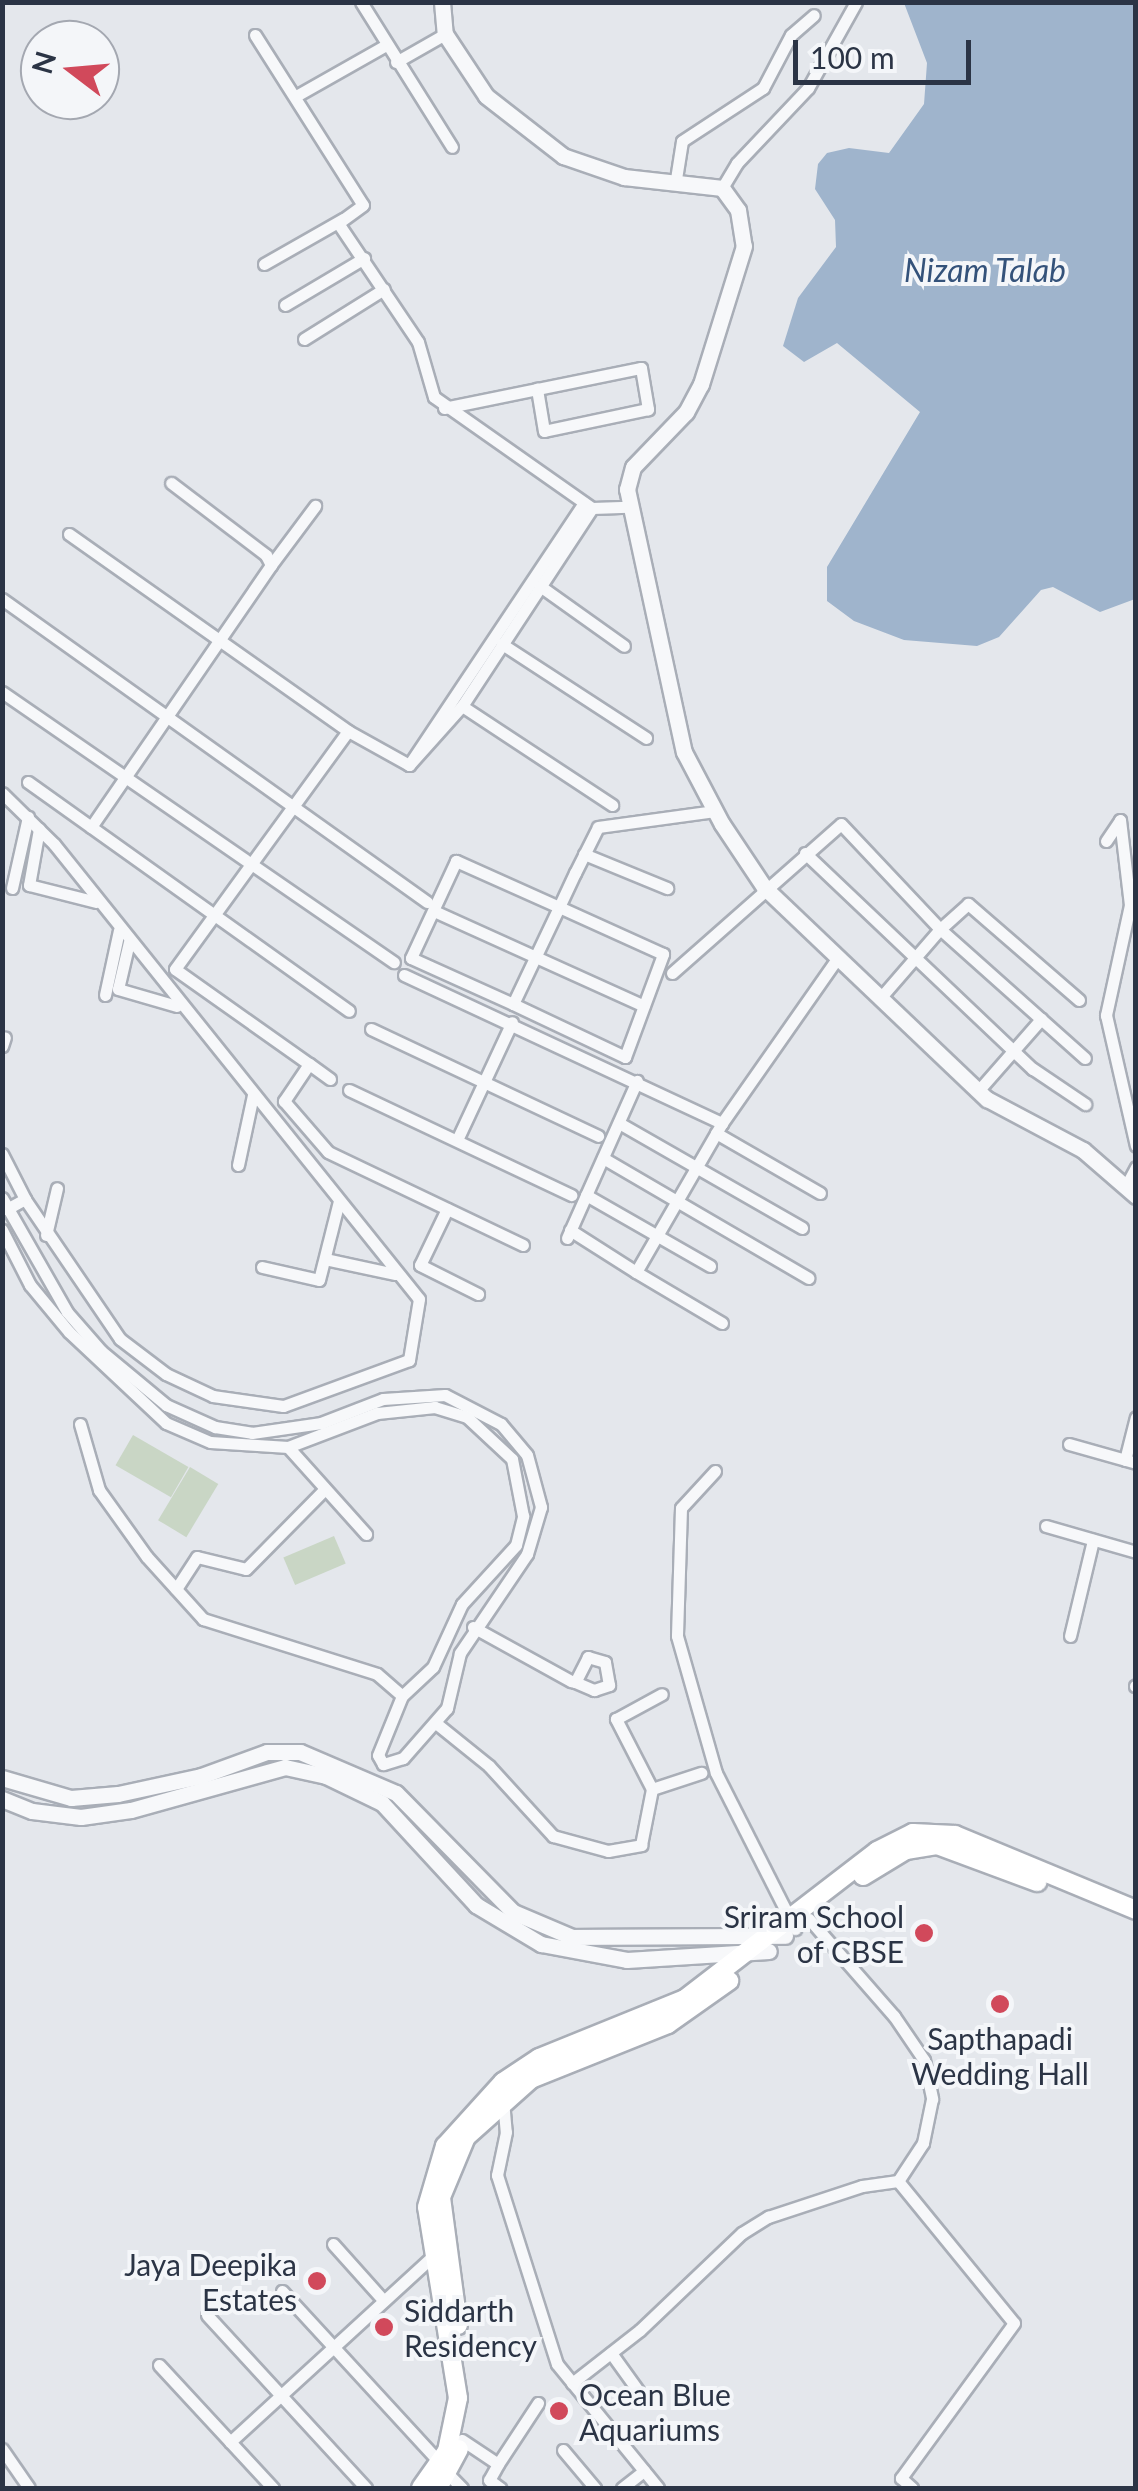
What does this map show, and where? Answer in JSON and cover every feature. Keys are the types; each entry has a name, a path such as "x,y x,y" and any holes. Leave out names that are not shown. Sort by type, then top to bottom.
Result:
{"main road":[{"path":"448,2479 458,2398 427,2207 437,2162 472,2112 522,2067 654,2016 781,1935 877,1851 926,1832 955,1835 1136,1910"},
{"path":"448,2479 462,2440 466,2367 441,2197 466,2137 530,2078 668,2024 781,1935 883,1862 938,1844 1136,1921"},
{"path":"422,2488 448,2479"}],"street":[{"path":"361,2 452,147"},
{"path":"442,2 445,34 486,96 562,156 624,176 676,179 722,188 738,210 744,246 701,384 686,412 633,466 628,507 684,752 715,811 764,887 978,1091 1083,1150 1131,1190 1136,1166"},
{"path":"722,188 737,163 808,88 856,2"},
{"path":"676,179 682,141 763,88 791,35 814,15"},
{"path":"396,62 445,34"},
{"path":"255,35 363,205 338,224 418,342 434,397 444,408 588,506 628,507"},
{"path":"296,96 386,45"},
{"path":"264,264 346,218"},
{"path":"285,304 364,258"},
{"path":"304,340 384,290"},
{"path":"444,408 641,368 648,409 544,432 538,389"},
{"path":"171,483 266,555 271,565"},
{"path":"91,827 315,506"},
{"path":"409,765 462,706 588,506"},
{"path":"409,765 588,506"},
{"path":"69,534 348,731 409,765"},
{"path":"540,586 624,646"},
{"path":"2,600 430,906 644,1006"},
{"path":"502,644 646,738"},
{"path":"2,692 127,774 394,962"},
{"path":"462,706 612,805"},
{"path":"330,1079 175,969 348,731"},
{"path":"28,782 349,1010"},
{"path":"2,793 28,816 421,1304 410,1360 283,1406 213,1396 166,1374 120,1339 46,1235 2,1154"},
{"path":"513,1004 598,827 715,811"},
{"path":"12,888 28,816"},
{"path":"1106,842 1120,820 1130,905 1106,1015 1136,1146"},
{"path":"672,973 764,887 841,824 940,929 1085,1058"},
{"path":"39,830 28,884 96,902"},
{"path":"805,853 1013,1051 1084,1104"},
{"path":"584,854 667,888"},
{"path":"456,861 559,908 662,954 625,1057 411,958 430,906 456,861"},
{"path":"882,996 940,929 968,904 1079,1000"},
{"path":"105,994 119,930"},
{"path":"129,942 118,989 178,1007"},
{"path":"636,1272 719,1128 837,959"},
{"path":"404,974 637,1081 820,1193"},
{"path":"978,1091 1041,1018"},
{"path":"457,1140 512,1022"},
{"path":"371,1029 598,1136"},
{"path":"309,1064 284,1101 328,1152 523,1245"},
{"path":"637,1081 568,1234 722,1323"},
{"path":"349,1090 571,1196"},
{"path":"238,1166 253,1095"},
{"path":"619,1123 697,1164 802,1228"},
{"path":"603,1158 808,1278"},
{"path":"46,1235 57,1188"},
{"path":"586,1195 710,1266"},
{"path":"24,1199 5,1203 8,1227 30,1285 132,1397 210,1442 288,1448 377,1413 435,1407 467,1417 512,1459 522,1516 516,1546 462,1604 433,1667 402,1696 379,1749 383,1764"},
{"path":"262,1267 319,1280 339,1201"},
{"path":"447,1209 420,1265 478,1294"},
{"path":"8,1227 36,1218"},
{"path":"8,1227 67,1312 140,1386 215,1427 270,1432 415,1394 445,1395 500,1424 526,1455 540,1507 536,1528 508,1584 473,1627 452,1674 437,1724 403,1758 383,1764 370,1787"},
{"path":"324,1259 395,1274"},
{"path":"342,1386 352,1409"},
{"path":"320,1393 330,1418"},
{"path":"1069,1444 1130,1461 1136,1416"},
{"path":"80,1424 99,1490 203,1619 377,1674 402,1696"},
{"path":"270,1432 271,1448"},
{"path":"288,1448 322,1492 366,1534"},
{"path":"572,2383 742,2233 862,2186 898,2182 924,2144 932,2099 924,2060 894,2016 781,1935 716,1773 678,1636 681,1508 715,1471"},
{"path":"176,1589 197,1557 246,1569 322,1492"},
{"path":"1046,1526 1136,1552"},
{"path":"1070,1636 1094,1540"},
{"path":"473,1627 575,1682"},
{"path":"433,1667 452,1674"},
{"path":"437,1724 489,1766 554,1836 608,1852 641,1845 652,1789 616,1719 662,1694"},
{"path":"2,1778 71,1798 118,1794 286,1751 370,1787 476,1905 512,1932 596,1958 713,1954 781,1935"},
{"path":"2,1799 32,1811 82,1817 131,1810 286,1767 396,1793 513,1912 572,1937 781,1935"},
{"path":"652,1789 701,1773"},
{"path":"713,1954 721,1936"},
{"path":"503,2100 506,2132 497,2175 557,2364 658,2488"},
{"path":"898,2182 1014,2323 901,2478 912,2488"},
{"path":"333,2244 384,2301"},
{"path":"230,2442 432,2256"},
{"path":"282,2291 448,2479"},
{"path":"206,2315 366,2488"},
{"path":"611,2352 644,2399"},
{"path":"159,2365 273,2488"},
{"path":"500,2488 489,2480 538,2403"},
{"path":"462,2440 498,2464"},
{"path":"2,2448 29,2488"},
{"path":"563,2450 596,2488"},
{"path":"622,2488 644,2471"}],"green space":[{"path":"133,1435 188,1467 171,1497 116,1465"},
{"path":"190,1467 218,1484 186,1537 158,1520"},
{"path":"334,1536 346,1564 295,1585 283,1557"}],"water":[{"name":"Nizam Talab","path":"904,3 1135,3 1135,599 1100,612 1053,587 1041,590 999,637 977,646 904,640 854,621 827,601 827,567 920,412 837,343 804,362 783,346 798,298 836,247 835,220 815,189 818,164 827,153 849,148 889,153 924,104 927,63"}],"place":[{"name":"Sriram School of CBSE","path":"924,1933"},
{"name":"Sapthapadi Wedding Hall","path":"1000,2004"},
{"name":"Jaya Deepika Estates","path":"317,2281"},
{"name":"Siddarth Residency","path":"384,2327"},
{"name":"Ocean Blue Aquariums","path":"559,2411"}]}
